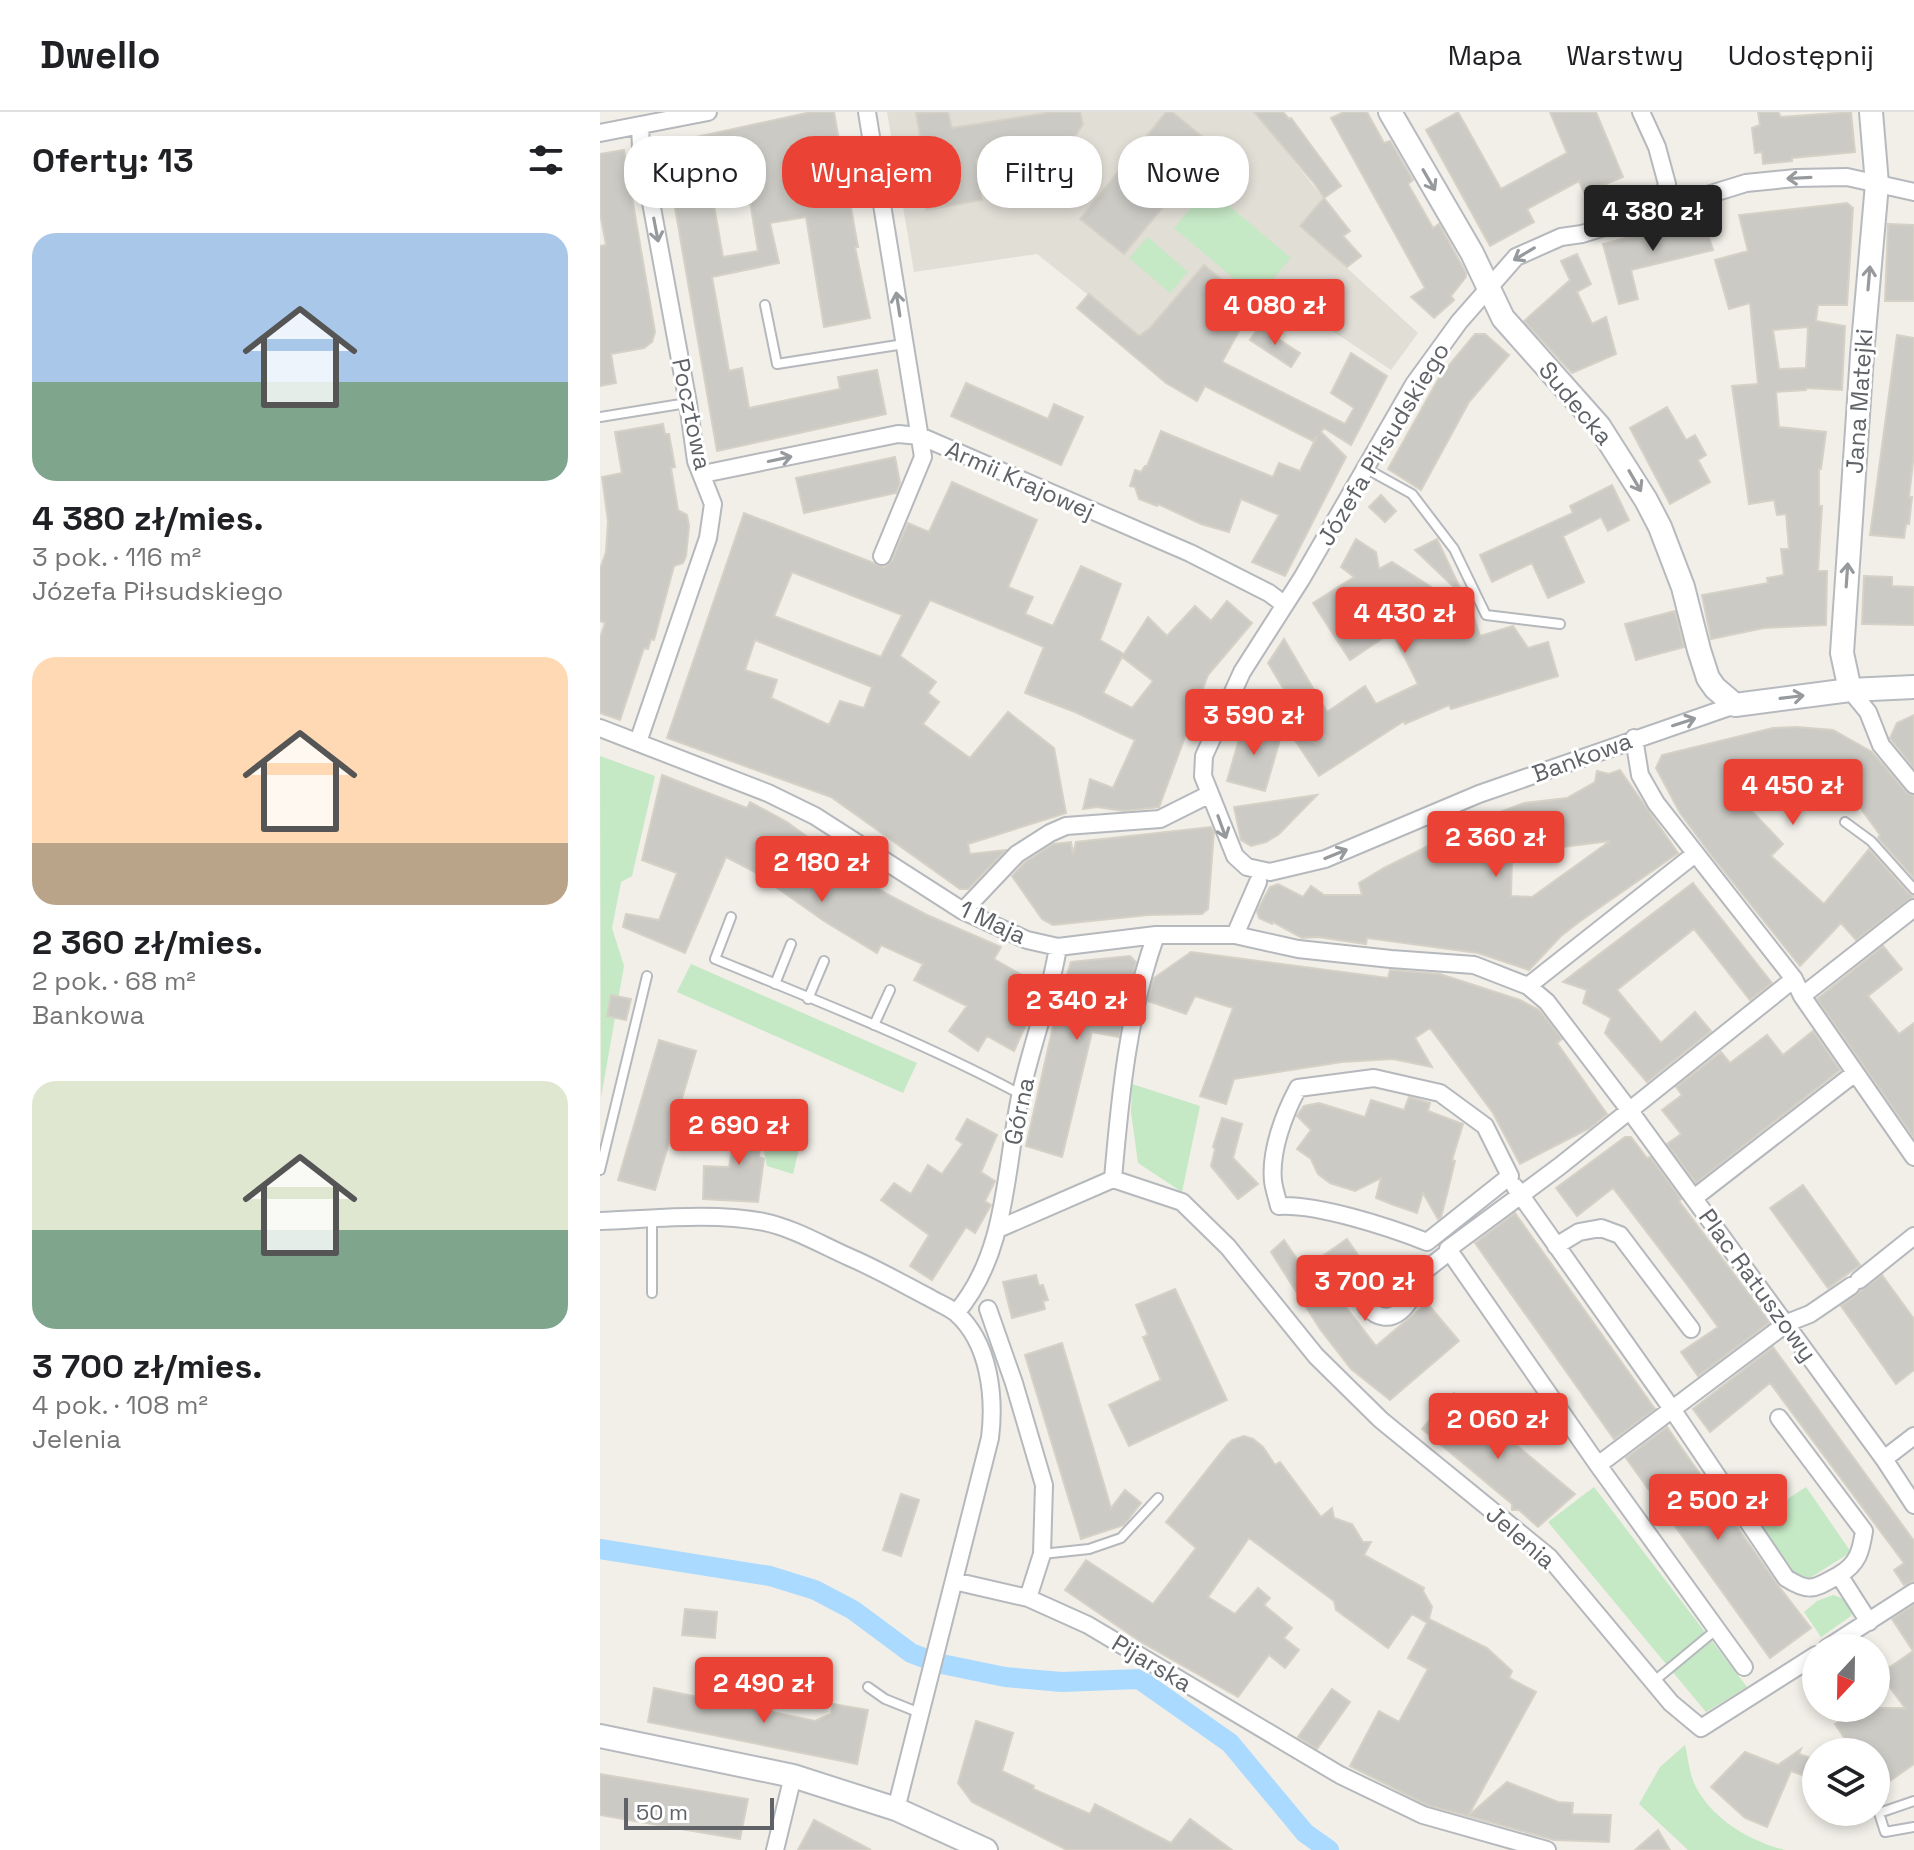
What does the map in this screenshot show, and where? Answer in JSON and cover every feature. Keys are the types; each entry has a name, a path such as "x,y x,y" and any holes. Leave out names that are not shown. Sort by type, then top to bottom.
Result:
{"street":[{"path":"600,133 708,112"},
{"name":"Armii Krajowej","path":"867,112 920,436 1190,553 1269,593 1285,605"},
{"name":"Sudecka","path":"1390,112 1489,285 1503,318 1599,426 1634,481 1660,527 1675,565 1708,678 1735,705"},
{"path":"1641,112 1657,147 1667,184 1659,210"},
{"name":"Jana Matejki","path":"1850,690 1842,653 1877,184 1871,112"},
{"name":"Pocztowa","path":"638,742 708,538 713,504 696,461 641,148 640,125"},
{"name":"Józefa Piłsudskiego","path":"1259,876 1235,856 1203,776 1204,756 1242,672 1285,605 1414,384 1489,285 1516,257 1542,244 1746,183 1838,177 1914,192"},
{"path":"703,474 898,434 920,436 923,457 882,556"},
{"name":"Bankowa","path":"1259,876 1325,859 1479,794 1735,705 1850,690 1914,687"},
{"path":"1850,690 1868,712 1881,745 1914,785"},
{"name":"1 Maja","path":"600,728 768,793 815,816 963,911 1027,940 1058,947 1156,935 1235,935 1298,949 1474,965 1528,986"},
{"path":"1634,738 1640,775 1656,803 1794,979 1802,996 1914,1157"},
{"path":"963,911 1017,854 1050,833 1066,826 1160,819 1210,794"},
{"path":"1694,1198 1547,1002 1528,986 1695,854"},
{"path":"1235,935 1259,876"},
{"path":"1802,996 1914,908"},
{"path":"956,1313 983,1274 998,1229 1113,1179 1126,1055 1148,957 1156,935"},
{"name":"Górna","path":"998,1229 1021,1095 1058,947"},
{"path":"1418,1276 1794,979"},
{"name":"Plac Ratuszowy","path":"1855,1073 1694,1198 1787,1323 1914,1505"},
{"path":"1510,1176 1427,1242 1402,1232 1299,1205 1279,1206 1273,1180 1274,1156 1288,1108 1298,1088 1374,1078 1440,1093 1485,1126 1510,1176 1520,1197 1672,1409 1786,1578 1801,1587 1812,1589 1851,1568 1861,1553 1864,1531 1779,1418"},
{"name":"Jelenia","path":"1113,1179 1182,1202 1228,1247 1316,1356 1381,1420 1549,1557 1671,1703 1701,1728 1802,1664"},
{"path":"600,1221 731,1218 767,1223 875,1268 956,1313 980,1349 991,1390 992,1420 986,1459 896,1809"},
{"path":"1556,1246 1579,1232 1601,1228 1620,1235 1691,1329"},
{"path":"1598,1465 1787,1323 1810,1314 1914,1236"},
{"path":"1449,1250 1598,1465 1744,1667"},
{"path":"988,1309 1044,1485 1042,1554 1028,1598"},
{"path":"1884,1459 1914,1436"},
{"path":"1839,1575 1872,1619"},
{"name":"Pijarska","path":"954,1581 1028,1598 1088,1625 1340,1775 1437,1815 1547,1850"},
{"path":"1849,1634 1914,1592"},
{"path":"600,1736 793,1776 896,1809 984,1850"},
{"path":"775,1850 793,1776"}],"lane":[{"path":"765,305 777,364 904,344"},
{"path":"600,417 688,403"},
{"path":"1365,468 1412,494 1454,549 1486,615 1560,624"},
{"path":"1845,822 1871,841 1914,889"},
{"path":"731,917 715,959 874,1025 1021,1095"},
{"path":"775,984 791,944"},
{"path":"808,999 824,961"},
{"path":"600,1170 647,976"},
{"path":"874,1025 890,990"},
{"path":"652,1220 652,1293"},
{"path":"1042,1554 1089,1549 1121,1538 1158,1498"},
{"path":"1653,1682 1717,1629"},
{"path":"868,1687 885,1699 920,1713"},
{"path":"1914,1801 1879,1813 1885,1832 1914,1827"}],"shaded area":[{"path":"887,112 1255,112 1324,199 1302,227 1418,333 1391,370 1280,296 1240,329 1142,338 1037,254 914,272 903,208 961,208 961,136 891,136"}],"green space":[{"path":"1191,208 1232,208 1291,258 1257,298 1174,228"},
{"path":"1148,237 1188,272 1170,293 1129,258"},
{"path":"600,756 655,776 632,876 621,882 612,928 624,966 601,1098"},
{"path":"691,964 917,1063 903,1093 677,992"},
{"path":"1132,1084 1200,1106 1182,1192 1138,1163 1131,1112"},
{"path":"767,1121 803,1132 793,1174 767,1166 764,1151"},
{"path":"1594,1487 1747,1687 1706,1712 1548,1522"},
{"path":"1806,1487 1851,1552 1810,1578 1794,1573 1756,1519"},
{"path":"1833,1595 1841,1598 1850,1608 1851,1616 1825,1634 1819,1634 1804,1612 1817,1601"},
{"path":"1685,1745 1694,1783 1710,1807 1745,1834 1785,1850 1688,1850 1639,1804 1660,1767"}],"building":[{"path":"811,112 834,112 838,136 782,136 782,208 851,208 858,247 855,247 870,318 824,327 806,217 770,223 779,263 712,277 729,371 742,368 749,408 840,389 838,377 877,370 886,414 717,451 675,208 714,208 723,257 758,251 751,208 766,208 766,136 701,136"},
{"path":"948,112 952,128 1052,112 1080,112 1083,124 1076,136 977,136 977,201 961,204 961,136 920,136 916,113"},
{"path":"1166,112 1172,112 1202,136 1147,136"},
{"path":"1254,112 1283,112 1291,118 1341,186 1324,198"},
{"path":"1344,112 1367,112 1384,143 1390,141 1413,180 1408,184 1433,228 1439,224 1466,273 1451,296 1454,300 1434,318 1411,297 1425,288 1331,118"},
{"path":"1458,112 1501,189 1567,153 1550,112 1596,112 1623,177 1584,193 1579,181 1527,209 1534,222 1490,246 1426,130"},
{"path":"1758,112 1778,112 1781,117 1851,112 1855,152 1763,164 1762,152 1755,153 1752,128 1760,125"},
{"path":"624,150 624,208 634,208 655,332 652,342 644,348 611,354 616,383 600,386 600,246 606,245 600,213 600,154"},
{"path":"1118,172 1118,208 1162,208 1124,254 1080,219 1089,208 1102,208 1102,192"},
{"path":"1324,198 1350,231 1343,236 1361,256 1347,267 1300,226"},
{"path":"1847,203 1853,208 1847,305 1818,305 1816,321 1845,326 1842,390 1806,388 1776,392 1779,427 1826,432 1819,469 1819,506 1822,506 1818,571 1827,571 1826,625 1764,628 1711,639 1702,595 1768,583 1767,578 1784,575 1781,549 1789,549 1786,514 1777,515 1774,500 1749,504 1732,386 1758,384 1750,303 1729,309 1715,260 1748,251 1739,215","holes":["1808,327 1806,368 1779,369 1773,330"]},
{"path":"1703,218 1713,250 1631,270 1638,299 1619,304 1603,244"},
{"path":"1888,224 1914,225 1914,301 1885,301"},
{"path":"1577,254 1591,284 1577,292 1592,324 1606,317 1616,354 1572,373 1524,321 1570,280 1561,261"},
{"path":"1204,265 1233,289 1214,311 1240,329 1222,362 1345,424 1354,408 1331,393 1351,353 1387,376 1351,445 1324,428 1321,432 1346,457 1285,576 1252,562 1279,515 1241,499 1229,532 1139,499 1135,487 1130,486 1135,470 1141,472 1147,466 1161,431 1273,477 1279,463 1300,471 1317,436 1313,441 1205,386 1197,401 1166,383 1077,308 1089,294 1139,336 1150,328"},
{"path":"1259,327 1300,353 1291,367 1250,340"},
{"path":"1475,334 1485,334 1509,355 1469,402 1421,490 1388,469 1440,376"},
{"path":"1897,335 1914,338 1914,454 1909,497 1912,497 1904,538 1870,535"},
{"path":"966,383 1048,419 1054,404 1083,417 1061,465 951,416"},
{"path":"1667,407 1686,440 1695,435 1706,455 1698,460 1710,482 1670,504 1630,428"},
{"path":"663,424 665,434 669,434 675,467 671,468 678,510 687,515 689,526 686,556 683,563 674,566 654,640 651,639 648,649 644,648 620,720 600,713 600,638 605,623 600,621 600,569 606,552 608,521 602,477 622,473 615,432"},
{"path":"895,457 900,483 896,493 804,513 796,478"},
{"path":"952,482 1037,520 1008,587 1033,597 1025,614 1053,626 1081,566 1121,584 1100,640 1124,654 1148,617 1167,636 1195,606 1211,621 1227,601 1252,623 1208,675 1159,807 1124,811 1097,807 1083,809 1090,779 1113,788 1135,740 1025,693 1044,647 930,600 900,656 936,682 928,693 939,702 923,724 970,758 1008,712 1054,748 1066,813 968,844 970,854 1006,850 968,889 960,889 831,797 667,738 744,513 884,567 892,560 908,523 929,532","holes":["792,572 902,615 881,657 774,616","755,640 872,687 864,708 840,701 829,725 771,698 777,680 745,670","1122,657 1153,681 1132,708 1103,693"]},
{"path":"1612,485 1629,520 1608,531 1601,517 1563,536 1584,582 1548,598 1532,563 1492,582 1480,555 1573,513 1570,506"},
{"path":"1381,495 1396,511 1385,522 1369,507"},
{"path":"1356,539 1376,552 1379,569 1392,562 1455,602 1461,594 1415,550 1437,539 1480,636 1513,626 1528,648 1548,642 1558,676 1451,709 1449,705 1405,724 1404,721 1319,776 1292,736 1316,743 1268,663 1284,639 1327,712 1365,686 1376,704 1418,684 1392,632 1350,660 1313,603 1354,577 1341,567"},
{"path":"1864,576 1892,577 1892,586 1914,587 1914,625 1862,624"},
{"path":"1675,611 1684,647 1636,660 1625,624"},
{"path":"1914,715 1914,768 1890,738 1897,723"},
{"path":"1244,722 1282,733 1265,791 1227,781"},
{"path":"1773,728 1833,730 1872,752 1906,792 1914,796 1914,878 1878,838 1880,835 1853,798 1809,776 1806,780 1786,769 1748,807 1783,844 1771,856 1824,904 1869,849 1914,896 1856,940 1841,923 1800,966 1680,813 1656,768 1662,755"},
{"path":"1620,770 1678,853 1561,936 1529,970 1478,953 1367,938 1366,944 1318,937 1302,938 1259,918 1257,911 1270,887 1278,884 1303,897 1311,886 1324,895 1362,895 1359,883 1485,818 1524,803 1567,798 1595,782 1597,771 1609,774","holes":["1610,841 1532,897 1511,896 1512,858 1521,857 1521,852"]},
{"path":"662,775 747,808 750,802 787,822 885,893 1001,947 994,959 1025,977 1019,987 1036,995 1014,1051 987,1036 978,1051 949,1031 967,1006 914,980 923,964 881,945 877,953 824,921 753,871 726,857 685,953 623,927 626,914 659,920 677,873 642,860"},
{"path":"1317,795 1278,835 1251,846 1241,840 1234,807"},
{"path":"1211,827 1214,832 1208,909 1202,914 1148,915 1053,925 1042,919 1012,876 1024,863 1053,844 1071,842 1073,854 1076,842"},
{"path":"1693,883 1772,983 1750,1000 1694,929 1617,990 1661,1043 1695,1012 1711,1031 1647,1082 1605,1033 1611,1018 1583,1003 1587,990 1563,982"},
{"path":"1883,946 1902,969 1868,996 1899,1034 1914,1023 1914,1138 1817,999"},
{"path":"1191,952 1388,978 1390,970 1440,974 1520,1000 1539,1010 1562,1039 1557,1043 1607,1114 1590,1128 1520,1164 1493,1113 1430,1028 1415,1038 1432,1067 1393,1059 1342,1062 1234,1079 1226,1104 1200,1096 1233,1008 1195,996 1186,1014 1148,1001 1154,978"},
{"path":"1130,956 1136,962 1119,1037 1092,1032 1062,1157 1026,1146 1059,1000 1071,962"},
{"path":"611,995 631,999 626,1020 607,1016"},
{"path":"1813,1031 1840,1070 1696,1183 1667,1144 1681,1134 1662,1110 1682,1095 1676,1087 1721,1052 1730,1063 1767,1035 1783,1055"},
{"path":"659,1040 696,1051 655,1190 618,1180"},
{"path":"1409,1097 1430,1103 1428,1111 1463,1124 1438,1219 1423,1193 1417,1213 1376,1198 1381,1178 1355,1191 1330,1183 1318,1174 1311,1159 1297,1149 1311,1130 1297,1116 1304,1106 1319,1103 1365,1117 1371,1100 1404,1110"},
{"path":"750,1106 764,1110 759,1157 764,1159 758,1202 703,1199 704,1166 729,1167 733,1145 740,1146"},
{"path":"1222,1118 1242,1124 1233,1158 1258,1184 1238,1199 1211,1166"},
{"path":"967,1119 997,1135 981,1172 995,1181 985,1201 991,1205 975,1233 966,1227 932,1280 910,1266 929,1235 881,1200 894,1183 911,1194 928,1165 942,1174 963,1144 956,1139"},
{"path":"1625,1137 1631,1137 1647,1158 1650,1157 1681,1199 1679,1201 1770,1322 1698,1376 1681,1352 1718,1327 1685,1282 1613,1188 1577,1216 1556,1188"},
{"path":"1803,1185 1860,1265 1828,1288 1770,1208"},
{"path":"1515,1213 1655,1409 1614,1439 1475,1243"},
{"path":"1347,1239 1365,1265 1332,1289 1376,1346 1427,1303 1459,1341 1390,1400 1351,1369 1320,1329 1271,1252 1284,1240 1304,1269"},
{"path":"1036,1275 1048,1300 1043,1301 1045,1309 1012,1318 1003,1282"},
{"path":"1882,1275 1914,1319 1914,1370 1896,1384 1841,1306"},
{"path":"1175,1289 1227,1400 1129,1446 1109,1405 1161,1380 1143,1337 1148,1335 1136,1305"},
{"path":"1062,1343 1111,1508 1125,1490 1141,1503 1124,1525 1081,1539 1025,1355"},
{"path":"1773,1347 1914,1541 1914,1581 1904,1585 1894,1570 1904,1563 1770,1383 1710,1432 1693,1409"},
{"path":"1454,1393 1575,1494 1538,1527 1519,1510 1512,1510 1512,1504 1422,1429"},
{"path":"1667,1427 1811,1628 1770,1658 1626,1458"},
{"path":"1244,1436 1263,1447 1275,1465 1280,1462 1321,1517 1332,1508 1334,1518 1352,1524 1363,1542 1371,1542 1364,1555 1424,1588 1432,1607 1429,1619 1487,1648 1512,1671 1509,1678 1536,1692 1468,1816 1427,1805 1350,1766 1379,1711 1399,1722 1428,1669 1408,1658 1427,1623 1412,1614 1388,1648 1336,1610 1334,1601 1249,1538 1208,1597 1235,1614 1258,1588 1270,1598 1264,1605 1292,1628 1284,1638 1299,1650 1285,1668 1269,1655 1238,1697 1141,1642 1065,1590 1086,1560 1153,1604 1196,1548 1166,1522 1227,1445"},
{"path":"901,1494 919,1500 901,1556 883,1550"},
{"path":"1914,1605 1914,1764 1890,1781 1890,1738 1844,1738 1835,1724 1890,1722 1890,1708 1905,1708 1890,1688 1890,1667 1913,1651 1892,1619"},
{"path":"685,1609 717,1612 715,1638 682,1635"},
{"path":"654,1688 815,1721 831,1714 833,1704 868,1710 857,1764 648,1722"},
{"path":"1332,1689 1350,1702 1317,1749 1298,1737"},
{"path":"976,1721 1013,1733 1002,1771 1034,1786 1033,1789 1090,1814 1095,1804 1171,1843 1190,1819 1232,1850 1067,1850 972,1802 958,1783"},
{"path":"1801,1749 1802,1775 1791,1771 1767,1827 1745,1818 1711,1787 1745,1752 1778,1765"},
{"path":"600,1774 748,1799 740,1839 600,1815"},
{"path":"1507,1782 1558,1802 1573,1803 1572,1814 1611,1815 1609,1842 1554,1840 1468,1816"},
{"path":"814,1820 871,1850 798,1850"},
{"path":"1658,1830 1670,1850 1635,1850"}],"waterway":[{"path":"600,1549 770,1576 815,1590 853,1610 911,1653 937,1663 1005,1677 1062,1682 1139,1679 1230,1743 1305,1833 1329,1850"}]}
